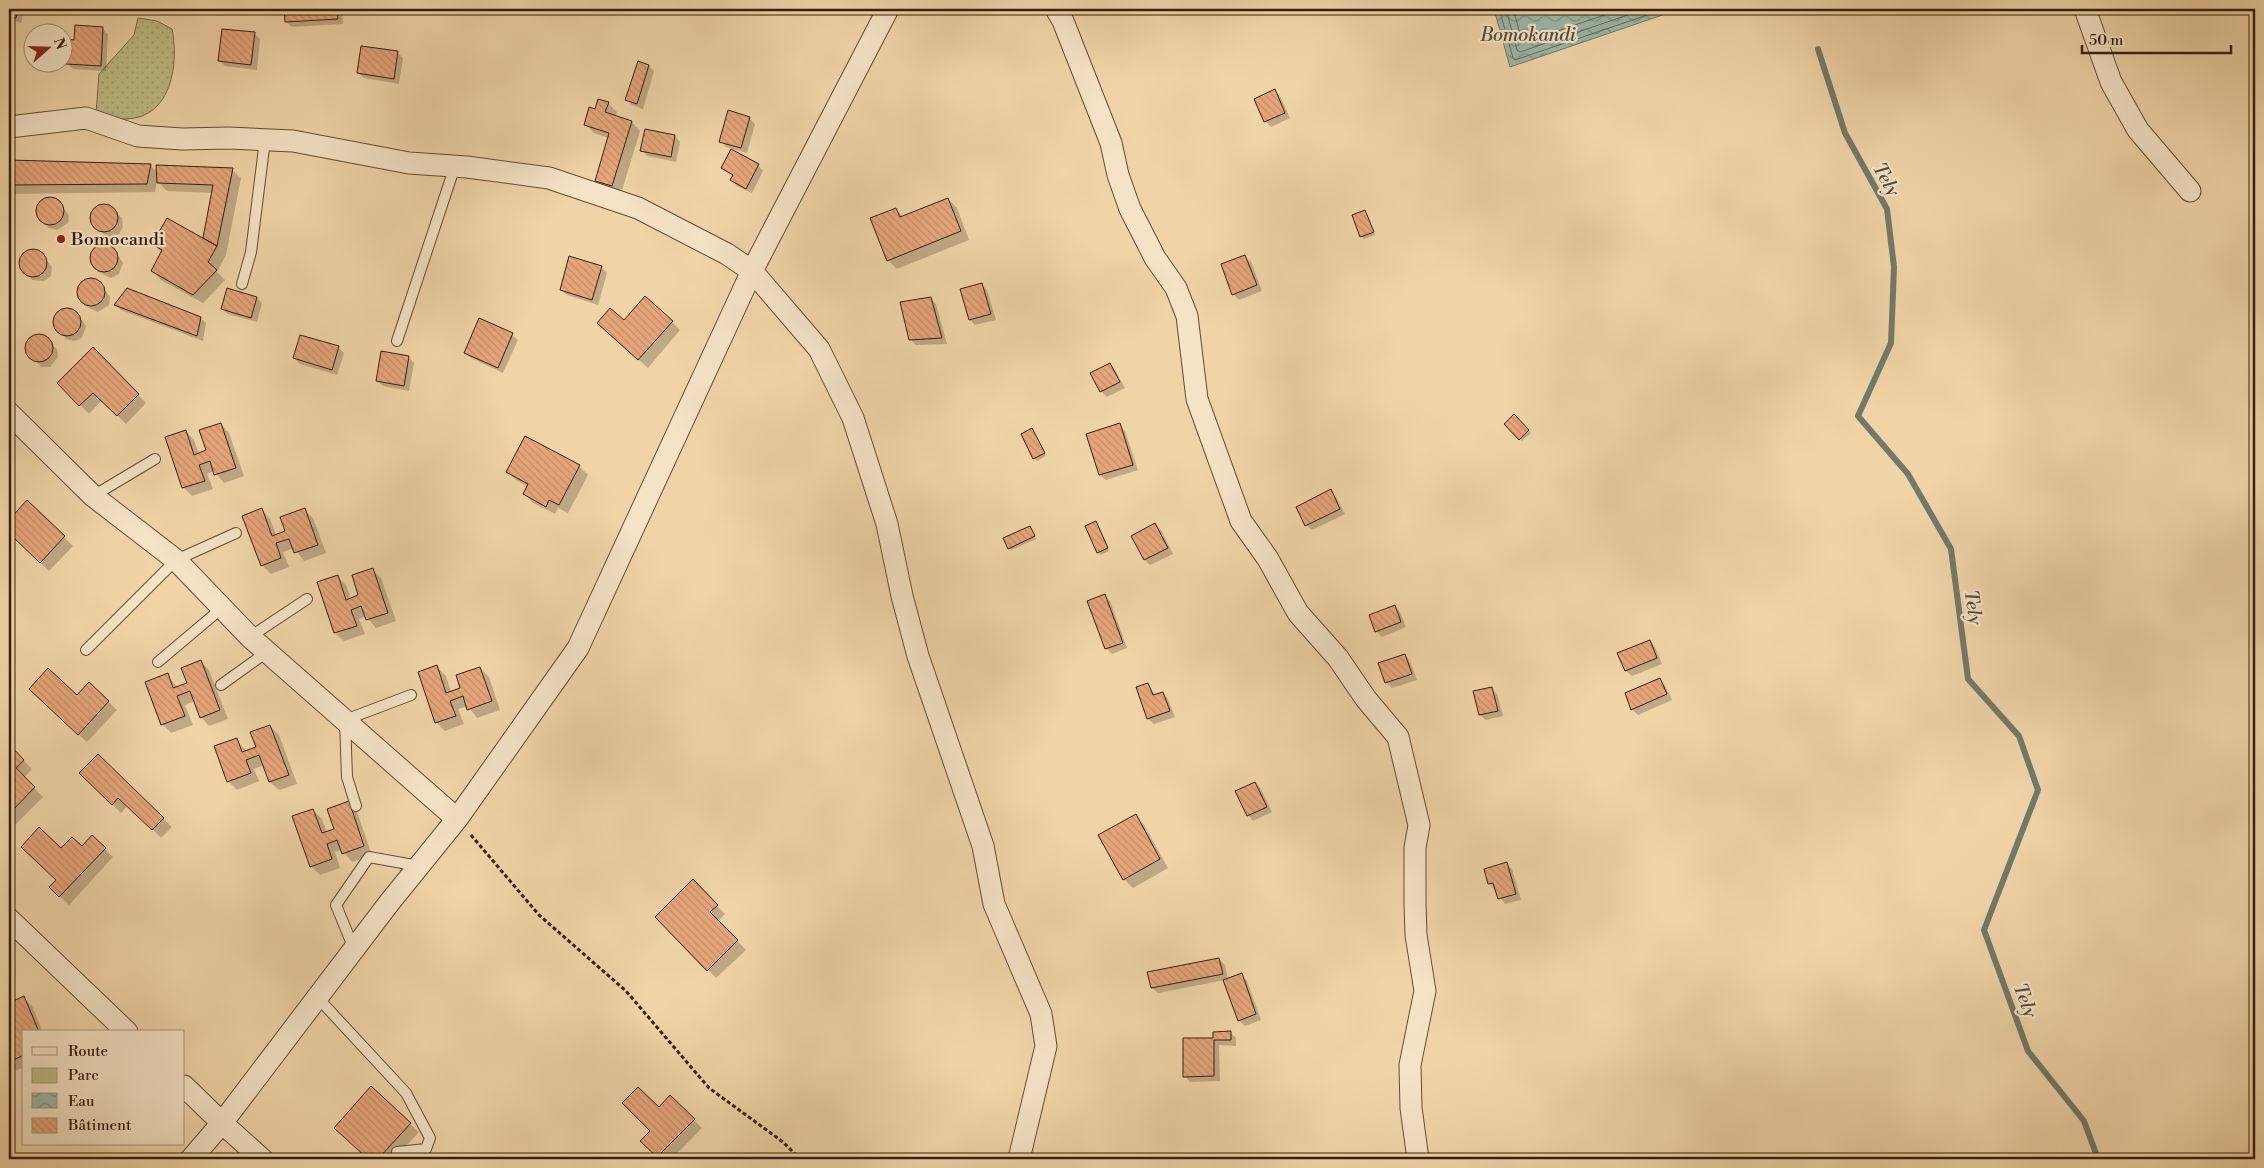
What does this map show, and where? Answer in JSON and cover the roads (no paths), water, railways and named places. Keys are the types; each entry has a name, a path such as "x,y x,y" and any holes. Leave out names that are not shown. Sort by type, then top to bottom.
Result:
{"street":[{"path":"191,1159 222,1123 418,866 457,819 578,648 752,271 888,9"},
{"path":"1056,9 1063,21 1111,143 1118,175 1130,209 1155,258 1176,288 1187,316 1197,399 1241,521 1268,559 1298,613 1338,658 1366,698 1398,737 1419,825 1415,848 1416,935 1425,991 1410,1065 1411,1108 1418,1159"},
{"path":"2085,9 2111,82 2138,130 2190,191"},
{"path":"9,127 86,118 138,136 182,139 229,138 264,140 322,146 409,163 455,166 548,178 638,208 727,254 752,271 818,349 853,418 887,524 902,596 918,656 983,846 994,904 1041,1014 1046,1046 1019,1159"},
{"path":"9,413 93,496 176,560 250,637 457,819"},
{"path":"9,919 125,1030"},
{"path":"185,1087 262,1159"}],"lane":[{"path":"242,284 250,252 264,140"},
{"path":"396,341 455,166"},
{"path":"93,496 155,459"},
{"path":"86,650 176,560 236,533"},
{"path":"250,637 307,599"},
{"path":"158,662 222,608"},
{"path":"221,685 267,652"},
{"path":"356,806 346,778 345,720 411,695"},
{"path":"354,949 336,905 369,857 418,866"},
{"path":"317,997 406,1093 430,1138 426,1149 398,1152"}],"water":[{"name":"Bomokandi","path":"1494,9 1680,9 1510,67"}],"waterway":[{"name":"Tely","path":"1818,49 1845,133 1887,209 1894,267 1891,343 1858,416 1908,474 1951,549 1968,679 2019,736 2038,790 1984,930 2028,1051 2084,1121 2098,1159"}],"place":[{"name":"Bomocandi","path":"61,239"}]}
